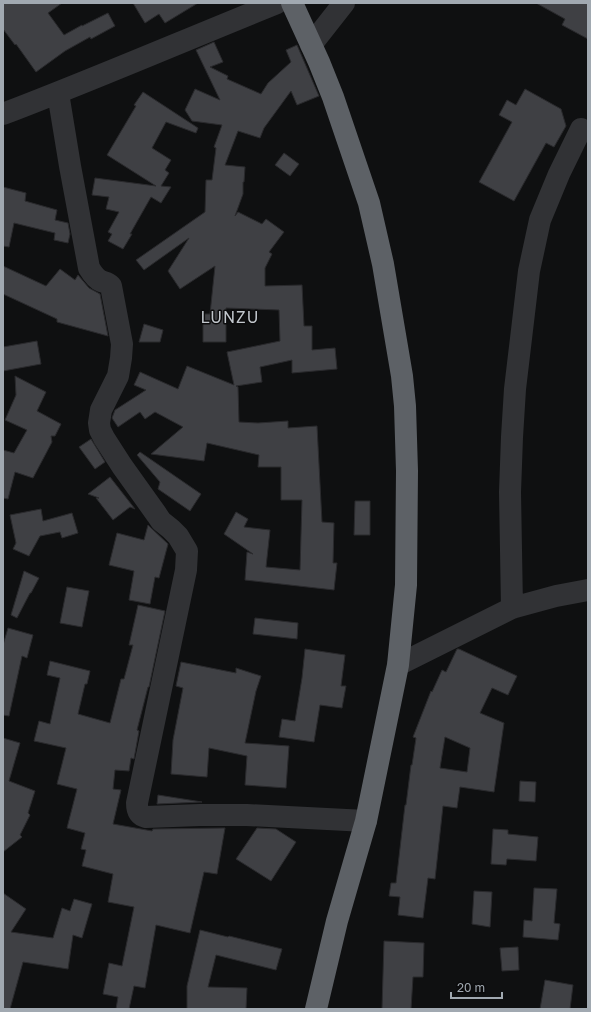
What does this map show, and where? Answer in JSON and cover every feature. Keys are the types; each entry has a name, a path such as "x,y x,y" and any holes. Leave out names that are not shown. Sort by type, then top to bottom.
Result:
{"highway":[{"path":"292,3 333,97 368,203 383,264 402,376 405,406 407,471 406,585 398,665 366,821 337,921 316,1009"}],"street":[{"path":"3,114 277,3"},
{"path":"311,45 344,3"},
{"path":"58,93 89,268 94,276 111,286 122,344 118,376 101,410 99,423 100,430 118,461 152,509 178,536 187,551 186,570 137,803 137,810 142,816 146,817 247,815 366,821"},
{"path":"512,608 510,492 515,389 529,271 540,220 559,174 581,129"},
{"path":"398,665 512,608 556,596 588,590"}],"building":[{"path":"3,3 62,3 48,13 64,35 108,13 115,26 91,39 90,37 65,51 36,72 3,29"},
{"path":"133,3 198,3 165,23 159,14 145,23"},
{"path":"536,3 588,3 588,39 562,25 565,19"},
{"path":"214,42 223,62 210,67 228,76 227,79 261,94 268,83 291,62 286,50 297,45 319,96 297,105 291,91 264,128 260,138 238,131 225,165 245,167 243,194 235,216 238,212 262,224 266,219 284,232 269,252 272,254 265,268 265,286 302,285 304,326 312,326 312,350 335,348 337,369 292,373 292,360 260,367 262,382 236,386 238,387 239,422 258,423 288,421 288,428 317,426 322,522 334,523 333,563 337,563 334,590 245,580 247,552 253,554 224,534 236,512 248,519 244,527 270,530 266,567 300,570 302,500 281,500 281,467 258,467 259,455 207,443 204,461 151,454 183,427 155,412 145,419 140,412 118,427 112,418 115,410 146,390 134,385 140,372 178,389 187,366 234,385 227,352 280,341 279,310 226,308 226,342 203,342 203,314 210,314 215,266 180,289 168,271 189,238 144,270 136,260 205,212 206,180 212,180 216,148 214,147 222,125 192,121 185,110 195,89 220,100 196,50"},
{"path":"525,89 561,109 566,126 554,147 546,143 514,201 479,182 512,122 499,115 507,100 516,105"},
{"path":"143,92 198,128 196,133 166,122 152,148 171,160 165,170 169,173 161,186 171,187 161,203 151,197 123,249 108,241 112,234 108,232 119,212 106,209 109,197 92,195 95,178 156,186 107,155 136,106 134,105"},
{"path":"284,153 299,164 290,176 275,165"},
{"path":"3,187 26,193 25,201 57,210 55,220 68,223 70,234 68,243 54,240 55,233 14,223 9,247 3,246"},
{"path":"3,266 46,286 60,269 75,280 78,275 89,288 100,294 108,336 57,322 57,319 3,294"},
{"path":"144,324 163,330 160,342 139,342"},
{"path":"37,341 41,364 3,371 3,347"},
{"path":"15,376 46,392 37,411 61,424 55,436 51,436 52,442 33,478 15,472 8,499 3,498 3,450 14,453 27,430 5,420 16,395"},
{"path":"91,439 105,462 95,469 79,447"},
{"path":"140,452 201,494 190,511 158,489 160,482 137,455"},
{"path":"110,477 135,509 130,507 113,520 96,498 99,498 88,494"},
{"path":"355,501 370,501 370,535 354,535"},
{"path":"41,509 43,521 72,513 78,533 62,538 60,532 40,536 29,556 13,549 16,543 10,515"},
{"path":"148,525 168,544 159,578 155,577 150,604 129,600 134,571 109,565 117,533 144,540"},
{"path":"24,571 39,578 17,618 11,615"},
{"path":"67,587 89,591 82,627 60,623"},
{"path":"138,605 165,611 149,687 137,730 139,731 134,759 131,758 129,771 115,770 113,789 121,790 113,824 152,831 153,829 225,828 217,874 204,872 190,933 156,925 145,988 134,986 129,1009 116,1009 118,997 103,994 109,963 122,966 134,907 108,902 113,874 82,866 86,850 81,849 85,833 67,828 77,789 57,784 66,748 34,741 39,721 50,724 60,678 47,675 50,661 90,671 87,684 85,684 78,714 110,723 121,679 124,679 133,645 129,645"},
{"path":"255,618 298,623 297,639 253,634"},
{"path":"8,628 33,635 27,658 22,656 9,716 3,715 3,645"},
{"path":"305,649 345,655 341,686 346,686 342,708 320,705 314,742 279,737 282,719 295,721"},
{"path":"457,649 459,649 517,676 508,695 492,688 480,713 504,723 494,792 460,787 457,808 443,806 435,879 428,878 423,918 398,915 400,897 389,896 391,883 396,883 405,805 416,738 413,737 431,691 432,692 442,670 446,672","holes":["445,737 470,748 467,772 440,768"]},
{"path":"181,662 236,673 236,668 261,676 256,691 245,743 289,746 286,788 245,785 247,756 209,748 207,777 171,774 173,740 183,688 176,686"},
{"path":"3,738 20,743 9,781 35,791 28,813 30,815 20,835 22,837 3,852"},
{"path":"520,781 536,782 535,802 519,801"},
{"path":"158,795 202,802 157,804"},
{"path":"257,828 276,829 296,842 271,881 236,859"},
{"path":"493,829 508,830 508,834 538,837 536,861 507,859 506,865 491,864"},
{"path":"534,888 557,889 554,923 560,924 558,940 523,937 524,920 532,921"},
{"path":"474,891 492,892 490,927 472,924"},
{"path":"3,893 26,909 11,932 53,938 62,908 70,911 74,899 92,904 82,938 73,935 68,969 23,962 10,1009 3,1009"},
{"path":"200,930 282,949 276,970 216,955 208,987 247,988 246,1009 187,1009 187,986"},
{"path":"384,941 424,943 423,977 413,977 411,1009 382,1009"},
{"path":"518,947 519,970 502,971 500,948"},
{"path":"545,980 573,985 570,1009 540,1009"}],"district":[{"name":"LUNZU","path":"230,317"}]}
